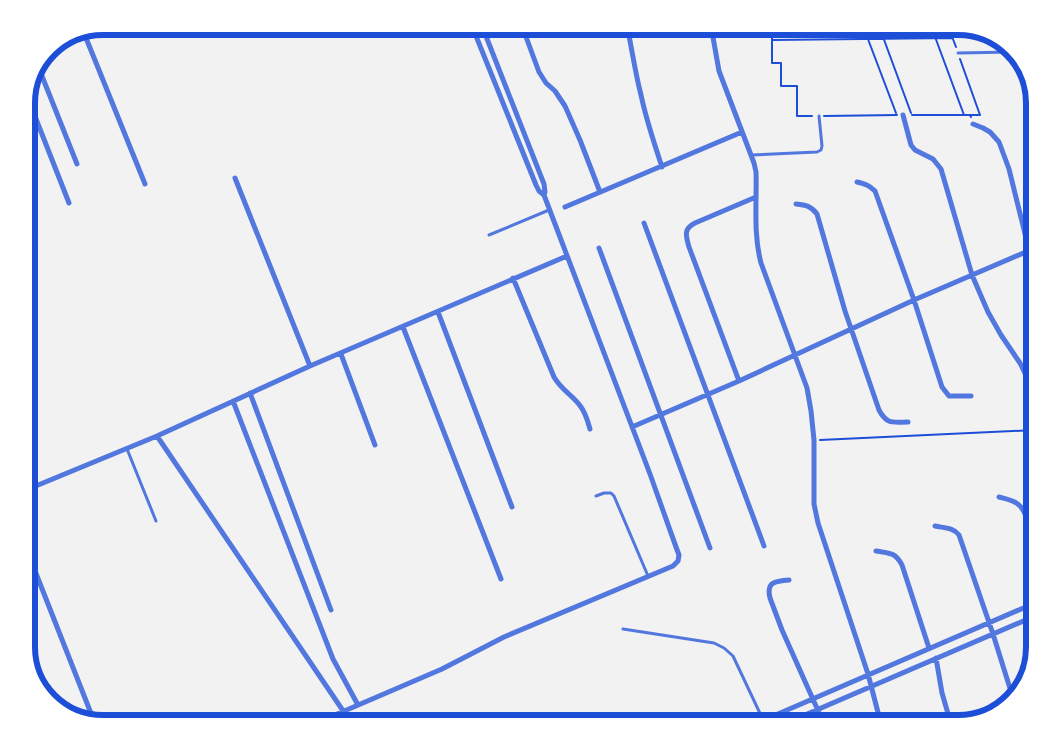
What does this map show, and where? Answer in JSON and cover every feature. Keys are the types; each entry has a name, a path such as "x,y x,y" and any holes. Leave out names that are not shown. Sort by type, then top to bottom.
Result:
{"street":[{"path":"334,715 442,670 504,637 677,563 679,555 544,196 536,185 476,35"},
{"path":"486,35 544,184 544,196"},
{"path":"525,35 539,72 560,98 564,106 580,140 600,192"},
{"path":"629,35 641,96 662,166"},
{"path":"713,35 719,71 752,154 756,172 756,230 759,255 807,388 812,411 814,504 818,523 868,674 879,715"},
{"path":"86,37 145,184"},
{"path":"41,74 77,164"},
{"path":"35,114 69,203"},
{"path":"900,115 911,145 915,150 933,159 941,169 972,275 990,316 1026,375"},
{"path":"973,124 990,132 999,142 1009,170 1026,238"},
{"path":"565,207 742,132"},
{"path":"235,178 310,366"},
{"path":"857,182 870,186 875,191 914,300 942,387 949,396 971,396"},
{"path":"739,381 689,246 687,230 689,226 695,223 756,197"},
{"path":"796,204 808,205 817,214 852,329 882,416 890,422 908,422"},
{"path":"644,223 764,546"},
{"path":"599,248 710,548"},
{"path":"632,427 739,381 914,300 1026,251"},
{"path":"35,486 127,449 310,366 567,256"},
{"path":"513,278 554,378 561,388 581,406 590,430"},
{"path":"438,312 512,507"},
{"path":"403,327 501,579"},
{"path":"340,354 375,445"},
{"path":"250,393 331,610"},
{"path":"233,401 333,659 358,705"},
{"path":"157,436 346,715"},
{"path":"998,497 1011,500 1020,505 1026,517"},
{"path":"934,526 955,530 959,535 1011,689"},
{"path":"876,551 894,554 899,558 929,648"},
{"path":"35,571 91,713"},
{"path":"789,580 775,581 769,593 782,630 820,715"},
{"path":"775,715 1026,607"},
{"path":"804,715 1026,620"},
{"path":"936,658 948,715"}],"lane":[{"path":"958,53 1003,52"},
{"path":"752,154 817,152 821,150 819,116"},
{"path":"489,235 549,210"},
{"path":"127,449 156,521"},
{"path":"596,496 611,493 614,496 648,576"},
{"path":"623,629 714,643 729,651 739,666 760,715"}],"path":[{"path":"772,35 772,63 781,63 781,86 797,86 797,116 900,115 867,35"},
{"path":"882,35 912,115 980,115 951,35"},
{"path":"935,35 964,115"},
{"path":"772,40 952,38"},
{"path":"970,114 973,124"},
{"path":"814,440 1026,430"}]}
